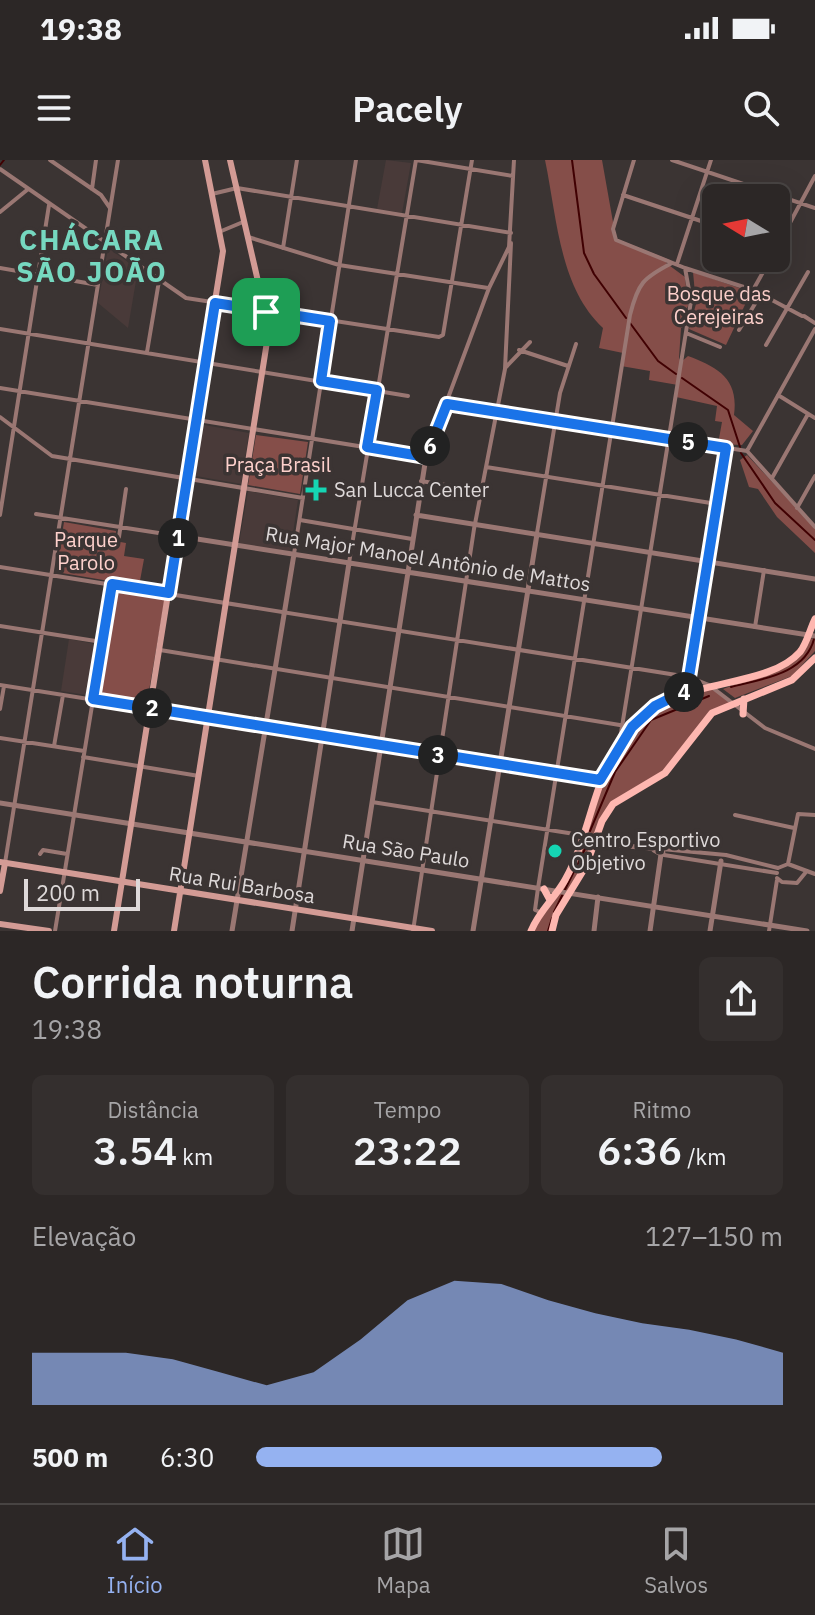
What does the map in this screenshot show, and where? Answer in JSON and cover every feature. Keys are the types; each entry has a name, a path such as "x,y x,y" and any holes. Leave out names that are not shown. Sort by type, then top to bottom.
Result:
{"main road":[{"path":"114,931 223,251 205,160"},
{"path":"174,931 269,329 230,160"},
{"path":"531,931 540,912 566,879 600,780 632,727 655,706 689,690 751,676 783,664 801,650 811,636 815,619"},
{"path":"552,931 556,915 586,866 593,843 613,804 665,773 705,719 731,703 792,680 815,658"},
{"path":"689,677 689,690"},
{"path":"743,714 744,699"},
{"path":"0,891 2,862"},
{"name":"Rua Rui Barbosa","path":"2,862 432,931"},
{"path":"541,889 550,900"},
{"path":"0,924 52,931"}],"street":[{"path":"50,160 101,195 110,208"},
{"path":"92,189 96,160"},
{"path":"2,862 25,741 118,160"},
{"path":"283,248 297,160"},
{"path":"232,931 356,160"},
{"path":"292,931 367,447 416,160 513,176"},
{"path":"0,169 186,298 442,336 472,160"},
{"path":"413,930 476,525 505,369 514,160"},
{"path":"634,160 613,234 616,240 674,264 753,290 815,323"},
{"path":"672,160 815,208"},
{"path":"540,912 535,909 541,889 547,829 636,288 674,264 711,160"},
{"path":"790,223 815,176"},
{"path":"212,194 237,188 511,233"},
{"path":"0,212 27,190"},
{"path":"101,195 112,195"},
{"path":"623,195 702,221"},
{"path":"0,515 49,205"},
{"path":"219,232 245,222"},
{"path":"352,931 426,457 489,288 505,257 511,233"},
{"path":"248,237 339,265 489,288"},
{"path":"0,268 98,285"},
{"path":"620,744 691,301 685,268"},
{"path":"753,290 763,272"},
{"path":"766,345 808,272"},
{"path":"147,352 159,281"},
{"path":"739,330 761,294"},
{"path":"0,329 408,396"},
{"path":"747,451 815,329"},
{"path":"686,333 720,347"},
{"path":"505,369 519,350 530,342"},
{"path":"473,931 555,420 576,344"},
{"path":"519,350 568,366"},
{"path":"0,388 426,457"},
{"path":"778,395 815,418"},
{"path":"447,404 747,451 815,527"},
{"path":"772,478 808,414"},
{"path":"0,417 49,455 303,498"},
{"path":"689,677 726,448"},
{"path":"486,467 717,504"},
{"path":"797,508 815,476"},
{"path":"421,481 482,491"},
{"path":"119,537 126,489"},
{"name":"Rua Major Manoel Antônio de Mattos","path":"36,514 811,636"},
{"path":"416,515 815,579"},
{"path":"300,520 412,539"},
{"path":"0,567 689,677 709,685 765,728 815,749"},
{"path":"755,627 764,570"},
{"path":"52,931 112,584"},
{"path":"0,626 102,642"},
{"path":"160,650 388,690 632,727"},
{"path":"0,709 2,685 600,780"},
{"path":"54,746 63,695"},
{"path":"0,738 199,776"},
{"path":"372,802 581,835 593,843 778,870 788,864 794,828 800,813 815,815"},
{"name":"Rua São Paulo","path":"0,803 654,905 769,928 807,931"},
{"path":"735,815 794,828"},
{"path":"40,854 43,850 67,854"},
{"path":"662,851 752,865"},
{"path":"650,931 662,851"},
{"path":"710,931 721,861"},
{"path":"788,864 815,874"},
{"path":"769,928 778,870"},
{"path":"777,880 797,883 806,872"},
{"path":"594,931 598,897"}],"shaded area":[{"path":"386,160 411,163 402,213 377,209"},
{"path":"108,248 138,269 128,328 98,303"},
{"path":"199,424 249,433 241,484 190,475"},
{"path":"248,491 298,500 290,553 239,544"},
{"path":"69,639 95,644 86,695 61,691"}],"green space":[{"path":"545,160 602,160 616,239 670,260 666,263 685,277 688,306 682,318 685,326 681,328 679,358 681,362 688,356 724,376 733,392 734,415 753,431 742,445 718,444 722,422 715,421 717,406 676,397 678,385 649,380 650,371 621,366 623,353 599,348 603,328 588,311 568,272"},
{"name":"Bosque das Cerejeiras","path":"693,272 751,292 726,345 689,329 696,304"},
{"name":"Praça Brasil","path":"256,435 308,442 300,494 248,485"},
{"path":"747,455 815,528 815,553 777,517 758,489 749,487 740,460"},
{"name":"Parque Parolo","path":"64,522 116,531 115,541 126,543 124,556 144,559 139,586 56,572"},
{"path":"114,590 165,598 147,702 97,694"},
{"path":"809,638 815,639 815,651 792,676 735,698 723,689 777,669"},
{"path":"709,685 731,703 720,707 672,765 613,804 552,931 531,931 566,879 600,780 620,744 655,706"}],"waterway":[{"path":"0,165 4,160"},
{"path":"572,160 584,253 594,274 626,318"},
{"path":"630,323 658,361 676,374"},
{"path":"682,378 728,410 740,447"},
{"path":"741,453 775,503 815,540"},
{"path":"731,687 769,678 792,667 802,660 814,639"},
{"path":"590,831 615,772 651,720 709,696"},
{"path":"554,912 585,849"},
{"path":"548,931 552,918"}],"place":[{"name":"San Lucca Center","path":"316,490"},
{"name":"Centro Esportivo Objetivo","path":"555,851"}],"district":[{"name":"CHÁCARA SÃO JOÃO","path":"92,256"}],"route":[{"path":"215,303 266,312 330,321 321,381 377,390 367,447 426,457 447,404 726,448 689,677 691,688 667,699 641,717 620,744 600,780 93,699 112,584 169,593 215,303"}]}
